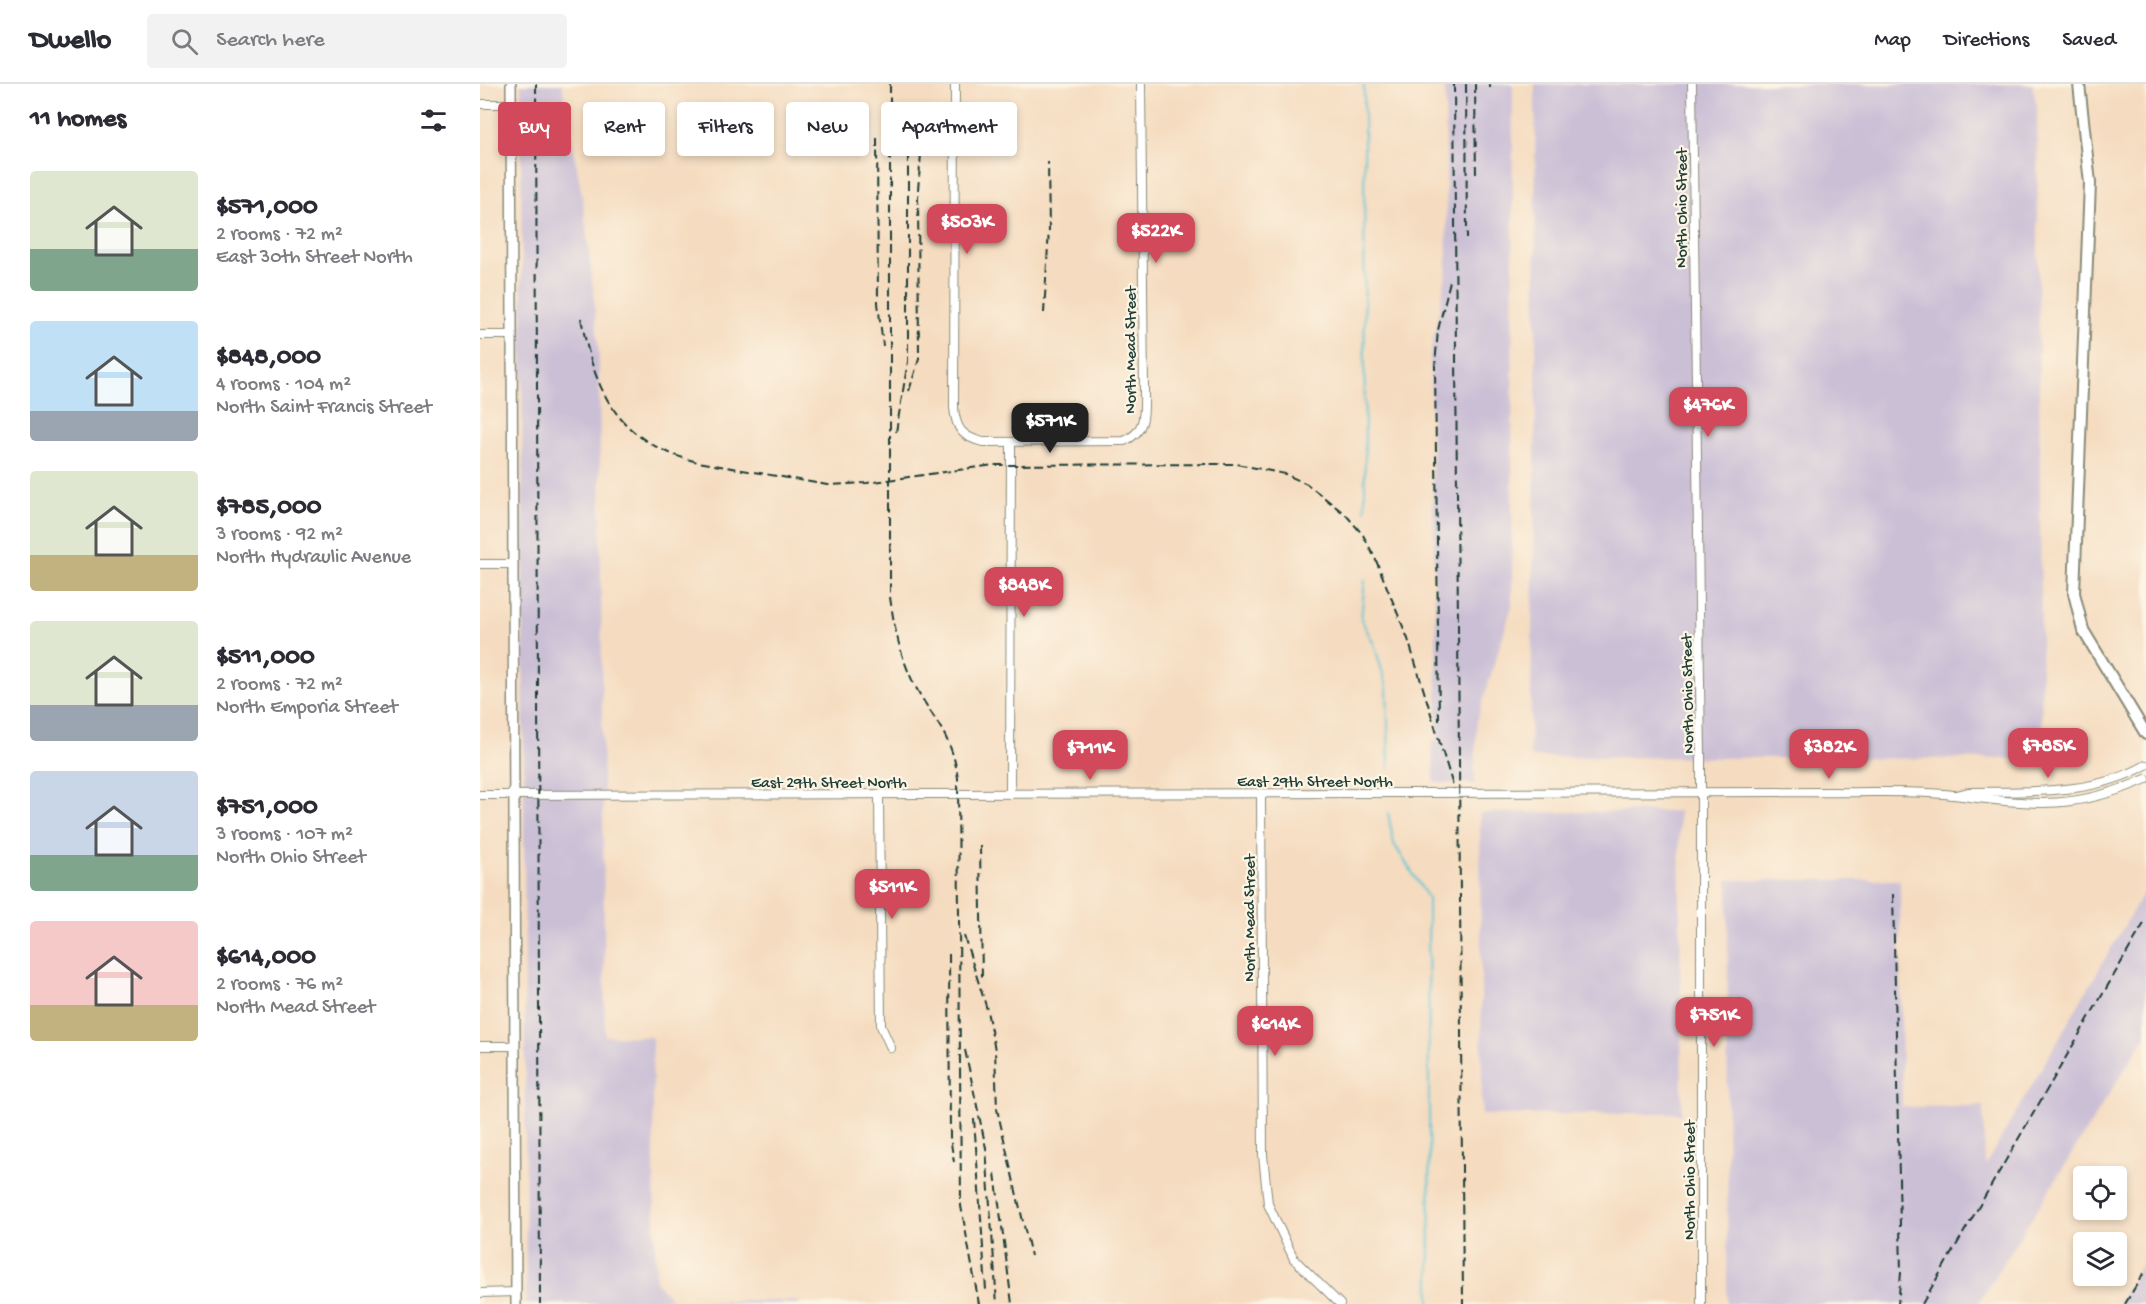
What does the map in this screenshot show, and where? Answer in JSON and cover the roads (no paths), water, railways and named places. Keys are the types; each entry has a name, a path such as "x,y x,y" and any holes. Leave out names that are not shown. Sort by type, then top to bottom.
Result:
{"highway":[{"path":"2079,84 2090,183 2074,593 2083,630 2146,734"}],"main road":[{"path":"511,84 511,102"},
{"path":"511,156 516,1304"}],"street":[{"path":"955,84 955,422 967,438 983,442 1011,442 1011,794"},
{"name":"North Mead Street","path":"1011,442 1124,441 1141,429 1144,417 1144,390 1141,84"},
{"name":"North Ohio Street","path":"1692,84 1701,793 1701,1304"},
{"path":"480,104 498,104"},
{"path":"480,335 512,335"},
{"path":"480,564 513,564"},
{"path":"1956,795 1968,792 2049,792 2089,786 2132,773 2146,765"},
{"name":"East 29th Street North","path":"480,795 1701,793 1956,795 2013,803 2057,804 2117,791 2146,779"},
{"name":"North Mead Street","path":"1261,794 1263,1155 1268,1204 1294,1259 1340,1304"},
{"path":"879,795 881,1026 891,1048"},
{"path":"480,1046 514,1046"},
{"path":"480,1293 516,1292"}],"waterway":[{"path":"1364,84 1365,510"},
{"path":"1365,580 1361,619 1374,644 1387,687 1389,769"},
{"path":"1388,813 1394,844 1428,898 1430,1304"}],"railway":[{"path":"536,84 540,1304"},
{"path":"890,84 890,597 904,662 920,695 946,738 958,778 961,1206 979,1304"},
{"path":"1454,84 1463,1304"},
{"path":"1466,84 1467,238"},
{"path":"1475,84 1476,178"},
{"path":"877,138 878,303 883,346"},
{"path":"896,432 908,361 908,156"},
{"path":"909,391 919,359 918,190 921,156"},
{"path":"1044,313 1049,229 1048,162"},
{"path":"1439,721 1435,366 1438,330 1450,281"},
{"path":"581,318 594,369 603,392 615,411 630,428 648,442 698,462 827,485 867,483 993,465 1236,464 1285,474 1307,484 1346,515 1363,535 1375,558 1408,639 1454,789"},
{"path":"980,846 982,979"},
{"path":"1893,894 1901,1273 1898,1304"},
{"path":"1922,1304 2146,920"},
{"path":"964,936 986,1006 995,1050 997,1109 1031,1256"},
{"path":"949,954 950,1137 954,1162"},
{"path":"965,1050 986,1148 997,1304"},
{"path":"974,1119 986,1290"},
{"path":"995,1173 1012,1304"},
{"path":"2125,1304 2146,1269"}]}
